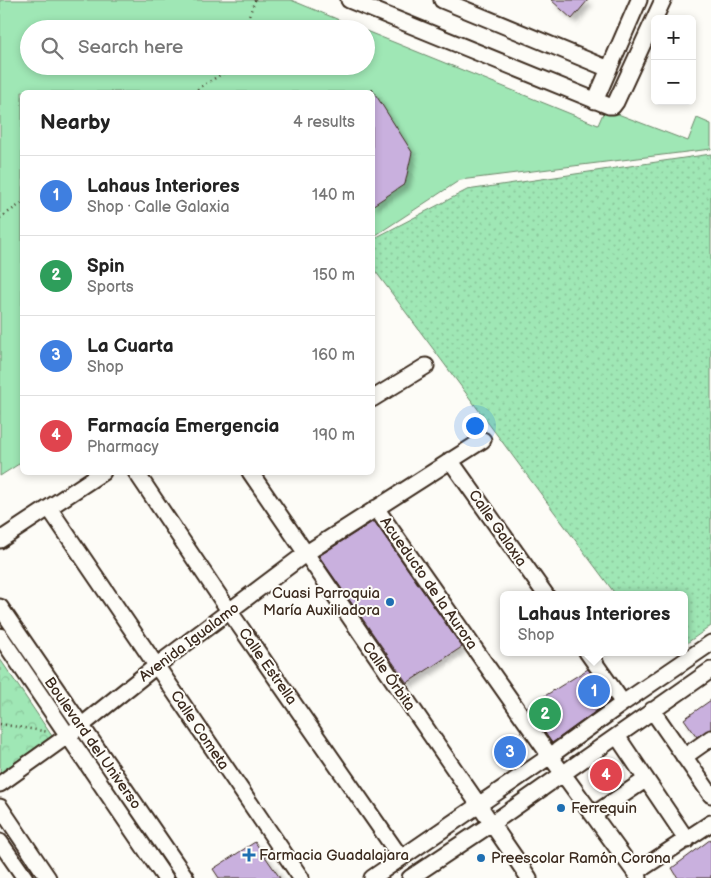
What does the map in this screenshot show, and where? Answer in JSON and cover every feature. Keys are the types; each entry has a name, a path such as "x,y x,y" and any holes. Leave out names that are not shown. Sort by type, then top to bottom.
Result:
{"street":[{"path":"349,0 608,106 613,106 616,102 662,0"},
{"path":"442,0 609,69"},
{"path":"595,101 639,0"},
{"path":"375,398 426,366"},
{"name":"Avenida Igualamo","path":"0,784 82,726 156,666 306,554 483,440"},
{"name":"Calle Galaxia","path":"450,460 543,591"},
{"path":"0,540 98,475"},
{"name":"Calle Estrella","path":"138,475 230,612 401,858"},
{"name":"Calle Órbita","path":"254,475 528,878"},
{"name":"Calle Cometa","path":"49,508 301,878"},
{"name":"Acueducto de la Aurora","path":"376,508 550,756 637,875"},
{"name":"Boulevard del Universo","path":"0,607 186,878"},
{"name":"Boulevard del Universo","path":"0,636 165,878"},
{"path":"372,878 711,643"},
{"path":"410,878 491,824 652,710 710,672 696,653"},
{"path":"590,656 624,703"},
{"path":"652,710 711,795"},
{"path":"617,736 687,840"},
{"path":"684,757 711,738"},
{"path":"593,815 645,780"},
{"path":"0,807 48,878"},
{"path":"637,875 711,824"},
{"path":"0,842 25,878"},
{"path":"150,856 165,847"}],"path":[{"path":"247,20 254,0"},
{"path":"196,90 220,75"},
{"path":"0,218 20,204"},
{"path":"0,724 68,735"}],"green space":[{"path":"0,0 291,0 339,20 20,20 20,75 375,75 375,35 598,125 605,109 688,141 697,118 711,124 711,149 460,180 375,236 375,90 20,90 20,463 0,476"},
{"path":"711,154 711,626 688,642 688,591 613,591 375,271 375,238 467,190"},
{"path":"0,659 52,736 0,773"}],"building":[{"path":"551,0 588,0 572,19"},
{"path":"375,94 412,152 405,184 375,204"},
{"name":"Cuasi Parroquia María Auxiliadora","path":"374,521 462,647 407,683 319,556"},
{"path":"588,669 610,701 552,743 527,707"},
{"path":"711,700 711,729 697,737 684,719"},
{"path":"711,839 711,878 678,878 672,868"},
{"name":"Farmacia Guadalajara","path":"255,842 280,878 219,878 213,869"}],"place":[{"name":"Cuasi Parroquia María Auxiliadora","path":"390,602"},
{"name":"Lahaus Interiores","path":"594,691"},
{"name":"Spin","path":"545,714"},
{"name":"La Cuarta","path":"510,752"},
{"name":"Farmacía Emergencia","path":"606,775"},
{"name":"Ferrequin","path":"561,808"},
{"name":"Farmacia Guadalajara","path":"249,855"},
{"name":"Preescolar Ramón Corona","path":"481,858"}]}
